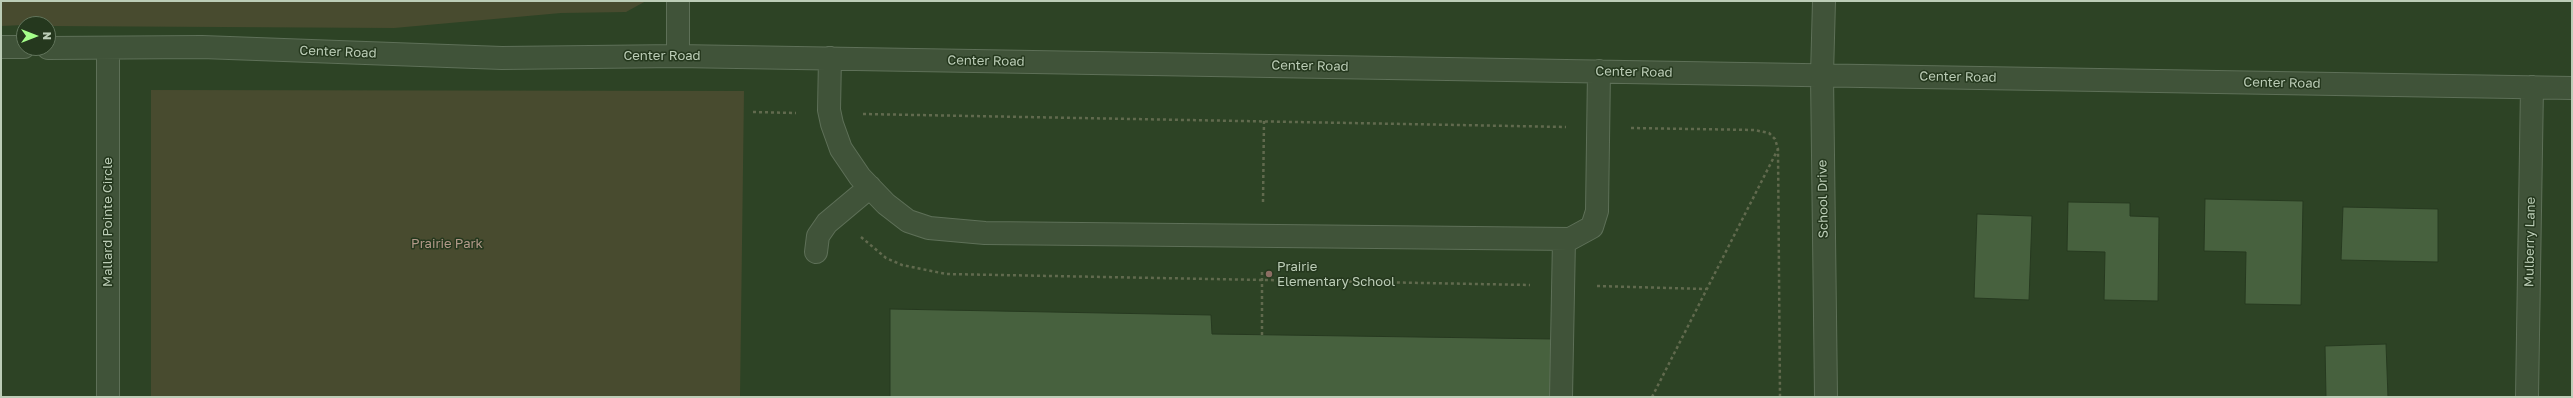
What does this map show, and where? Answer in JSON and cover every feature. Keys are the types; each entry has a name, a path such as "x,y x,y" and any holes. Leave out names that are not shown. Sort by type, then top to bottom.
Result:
{"street":[{"path":"678,1 678,56"},
{"name":"School Drive","path":"1824,1 1822,75 1826,397"},
{"path":"1,47 16,47"},
{"name":"Center Road","path":"56,48 202,47 502,58 678,56 830,58 2572,88"},
{"name":"Mallard Pointe Circle","path":"108,48 108,397"},
{"path":"830,58 830,113 841,149 870,187 886,204 908,221 929,228 955,231 1564,239 1582,234 1592,227 1597,211 1599,71"},
{"name":"Mulberry Lane","path":"2527,397 2532,87"},
{"path":"816,252 818,236 827,223 870,187"},
{"path":"1561,397 1564,239"}],"path":[{"path":"753,112 1754,130 1769,133 1775,139 1778,149 1780,397"},
{"path":"1652,397 1778,149"}],"green space":[{"path":"1,1 646,1 626,12 561,13 394,28 56,26 56,16 16,16 16,25 1,26"},
{"name":"Prairie Park","path":"151,90 744,91 740,397 151,397"}],"building":[{"path":"2205,199 2303,201 2301,305 2245,304 2246,252 2204,251"},
{"path":"2068,202 2130,203 2130,216 2159,217 2158,301 2104,300 2105,252 2067,251"},
{"path":"2343,207 2438,209 2438,262 2341,260"},
{"path":"1977,214 2032,216 2029,300 1974,298"},
{"path":"890,309 1211,315 1212,334 1554,339 1553,397 890,397"},
{"path":"2386,344 2388,397 2326,397 2325,346"}],"place":[{"name":"Prairie Elementary School","path":"1269,274"}]}
